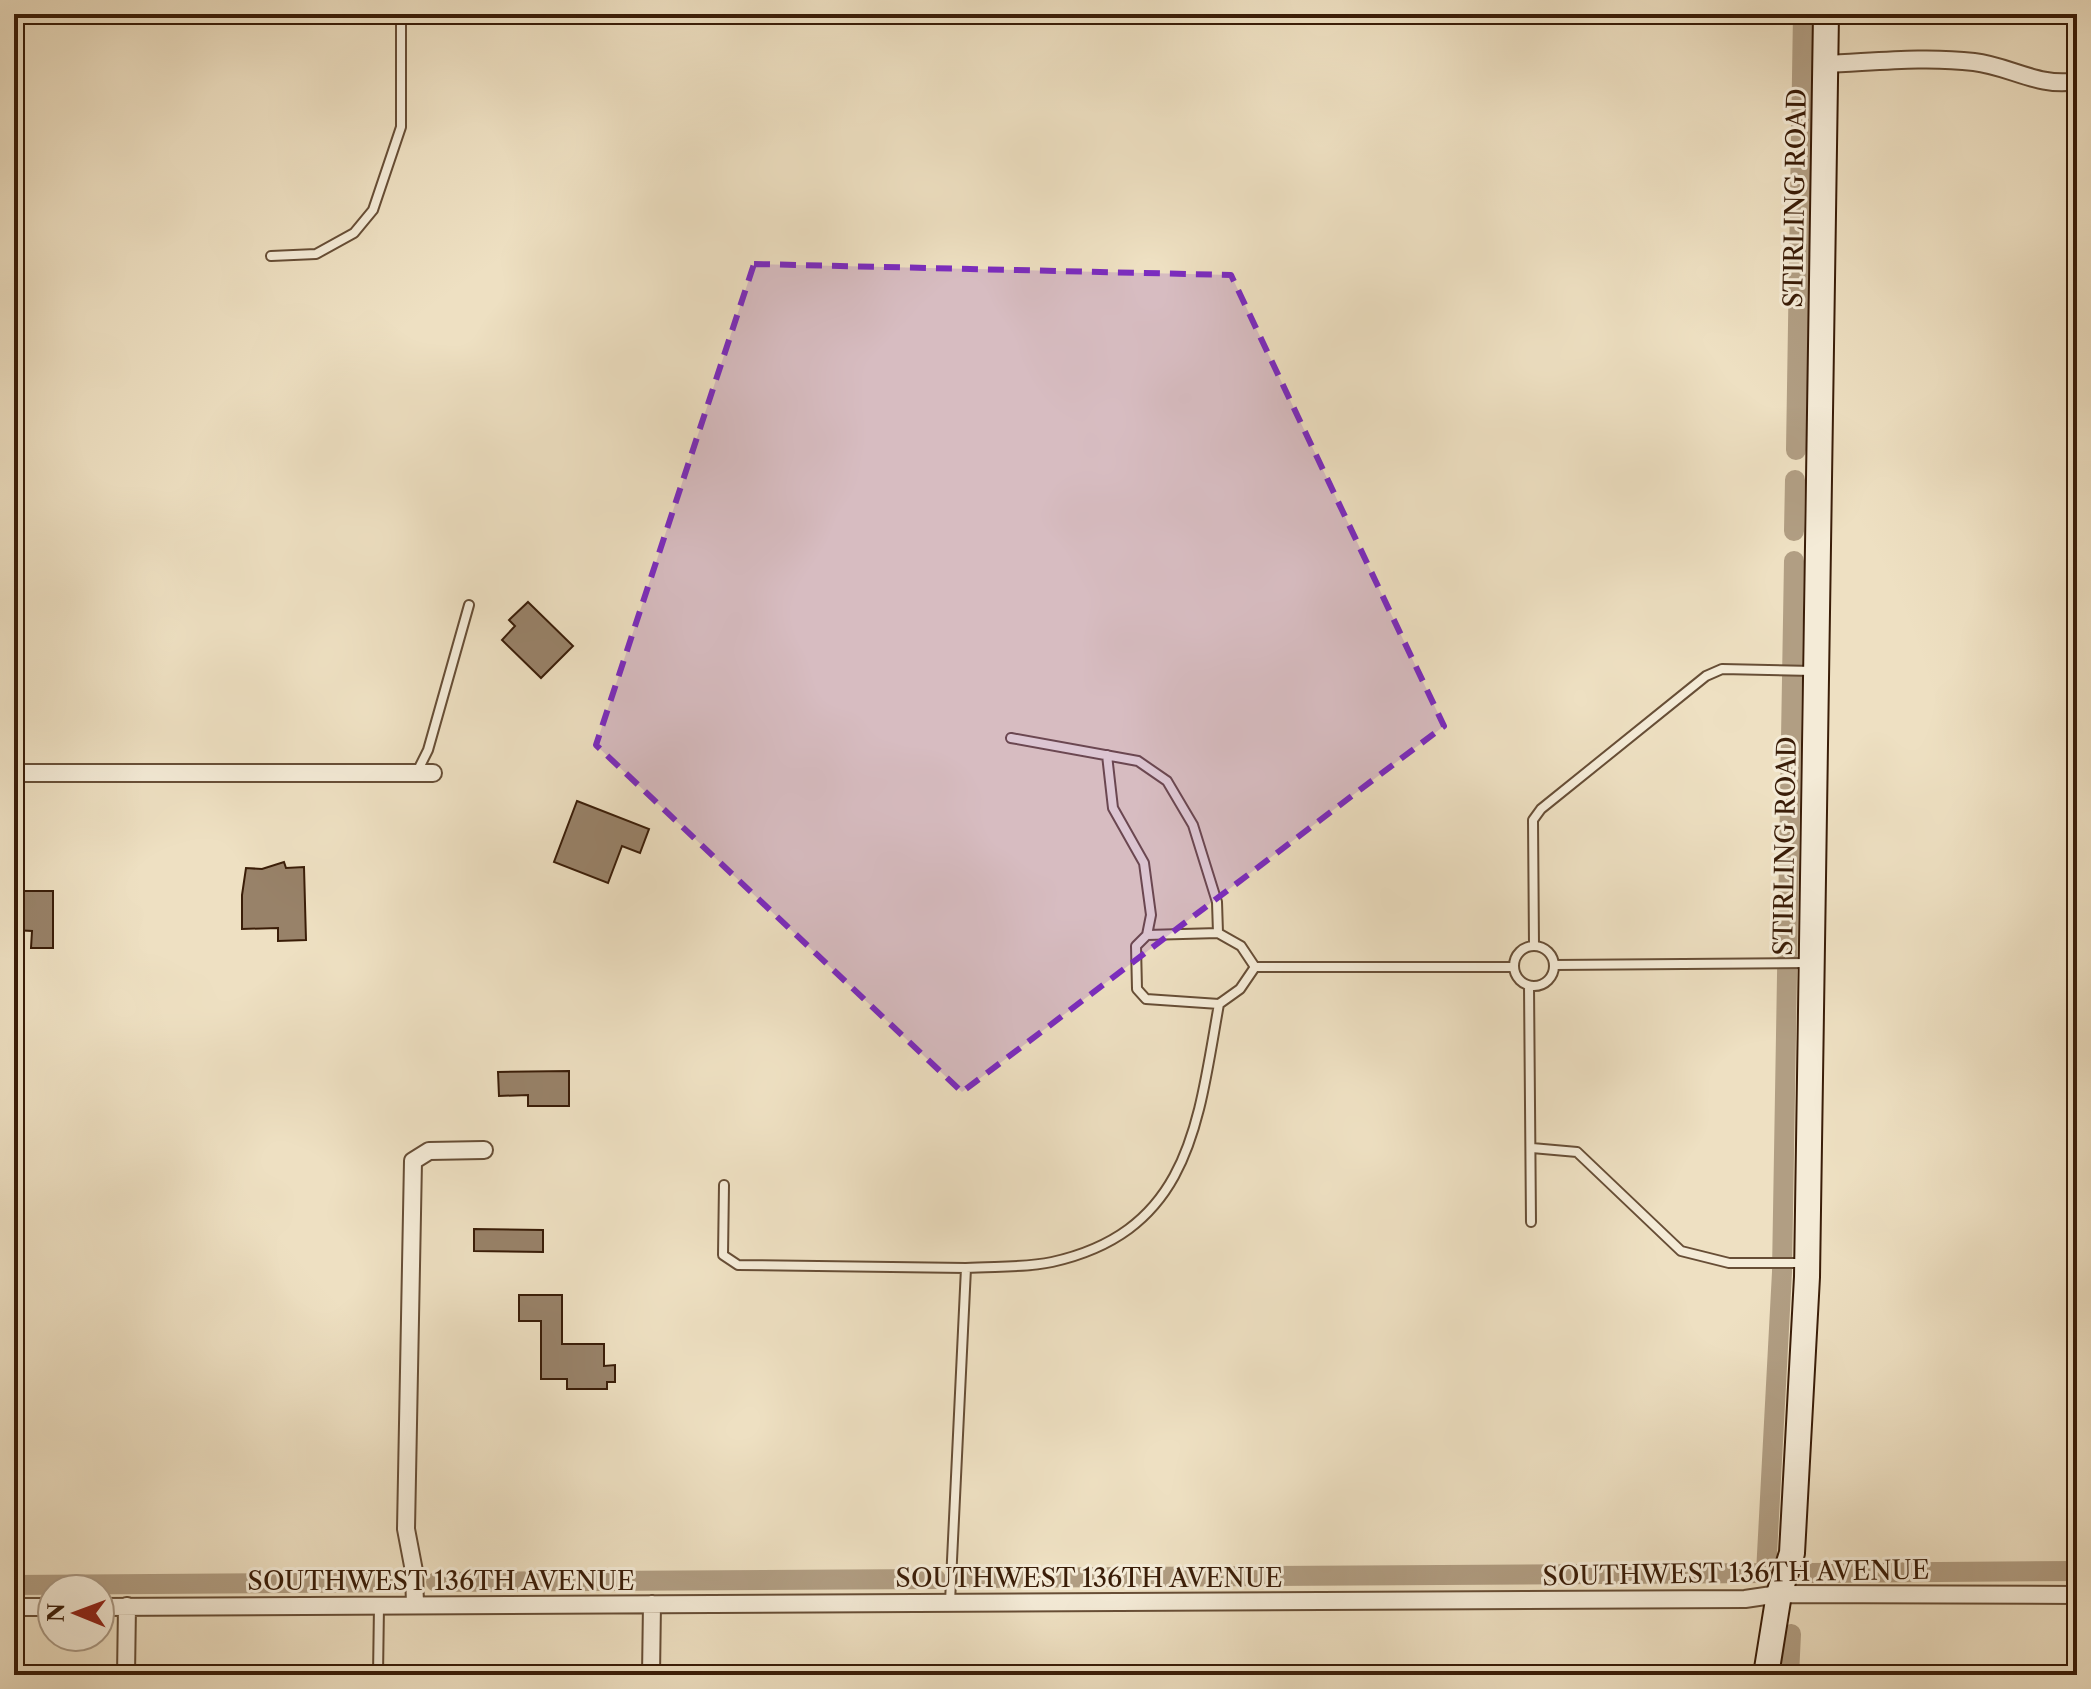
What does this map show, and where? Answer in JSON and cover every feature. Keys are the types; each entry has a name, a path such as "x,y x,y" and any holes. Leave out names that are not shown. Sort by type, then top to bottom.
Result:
{"street":[{"name":"STIRLING ROAD","path":"1766,1675 1779,1594 1792,1553 1807,1263 1826,14"},
{"path":"1825,64 1934,59 1978,62 2032,80 2077,81"},
{"path":"14,773 425,773"},
{"path":"415,1605 414,1571 406,1529 413,1161 429,1151 484,1150"},
{"name":"SOUTHWEST 136TH AVENUE","path":"116,1606 1745,1599 1779,1594 2077,1595"},
{"path":"651,1675 652,1604"},
{"path":"126,1675 127,1606"},
{"path":"14,1607 36,1607"}],"lane":[{"path":"271,256 316,254 354,233 373,210 401,127 401,14"},
{"path":"425,773 428,750 469,605"},
{"path":"1534,946 1533,820 1541,809 1706,676 1722,669 1815,671"},
{"path":"1011,738 1138,761 1167,781 1193,825 1217,902 1218,933"},
{"path":"1107,755 1113,808 1144,863 1151,915 1147,935 1136,946 1137,989 1146,999 1219,1004 1240,989 1255,967"},
{"path":"1147,935 1218,933 1241,946 1255,967"},
{"path":"1534,946 1546,950 1554,965 1548,980 1529,986 1518,979 1514,967 1522,950 1534,946"},
{"path":"1554,965 1811,963"},
{"path":"1255,967 1514,967"},
{"path":"1529,986 1531,1222"},
{"path":"724,1185 723,1255 738,1265 966,1268 1050,1262 1080,1254 1123,1233 1153,1210 1175,1177 1191,1140 1219,1004"},
{"path":"1532,1148 1577,1152 1681,1251 1729,1263 1807,1263"},
{"path":"950,1602 966,1268"},
{"path":"378,1675 379,1605"}],"highlighted area":[{"path":"754,264 1231,275 1444,726 962,1092 596,745"}],"building":[{"path":"528,602 573,646 541,678 502,640 515,626 509,620"},
{"path":"577,801 649,829 640,853 622,846 608,883 554,862"},
{"path":"284,862 286,868 304,867 306,940 278,941 278,928 242,929 246,868 262,869"},
{"path":"14,891 53,891 53,948 31,948 32,931 14,930"},
{"path":"569,1071 569,1106 528,1106 528,1095 499,1096 498,1072"},
{"path":"474,1229 543,1230 543,1252 474,1251"},
{"path":"519,1295 562,1295 562,1344 604,1344 604,1366 615,1365 615,1382 607,1382 607,1389 567,1389 567,1379 541,1379 541,1321 519,1321"}],"waterway":[{"path":"1796,450 1803,14"},
{"path":"1794,531 1795,480"},
{"path":"966,1578 1766,1573 1782,1272 1794,561"},
{"path":"1811,1573 2077,1571"},
{"path":"436,1582 936,1579"},
{"path":"14,1585 406,1582"},
{"path":"1789,1675 1791,1634"}]}
